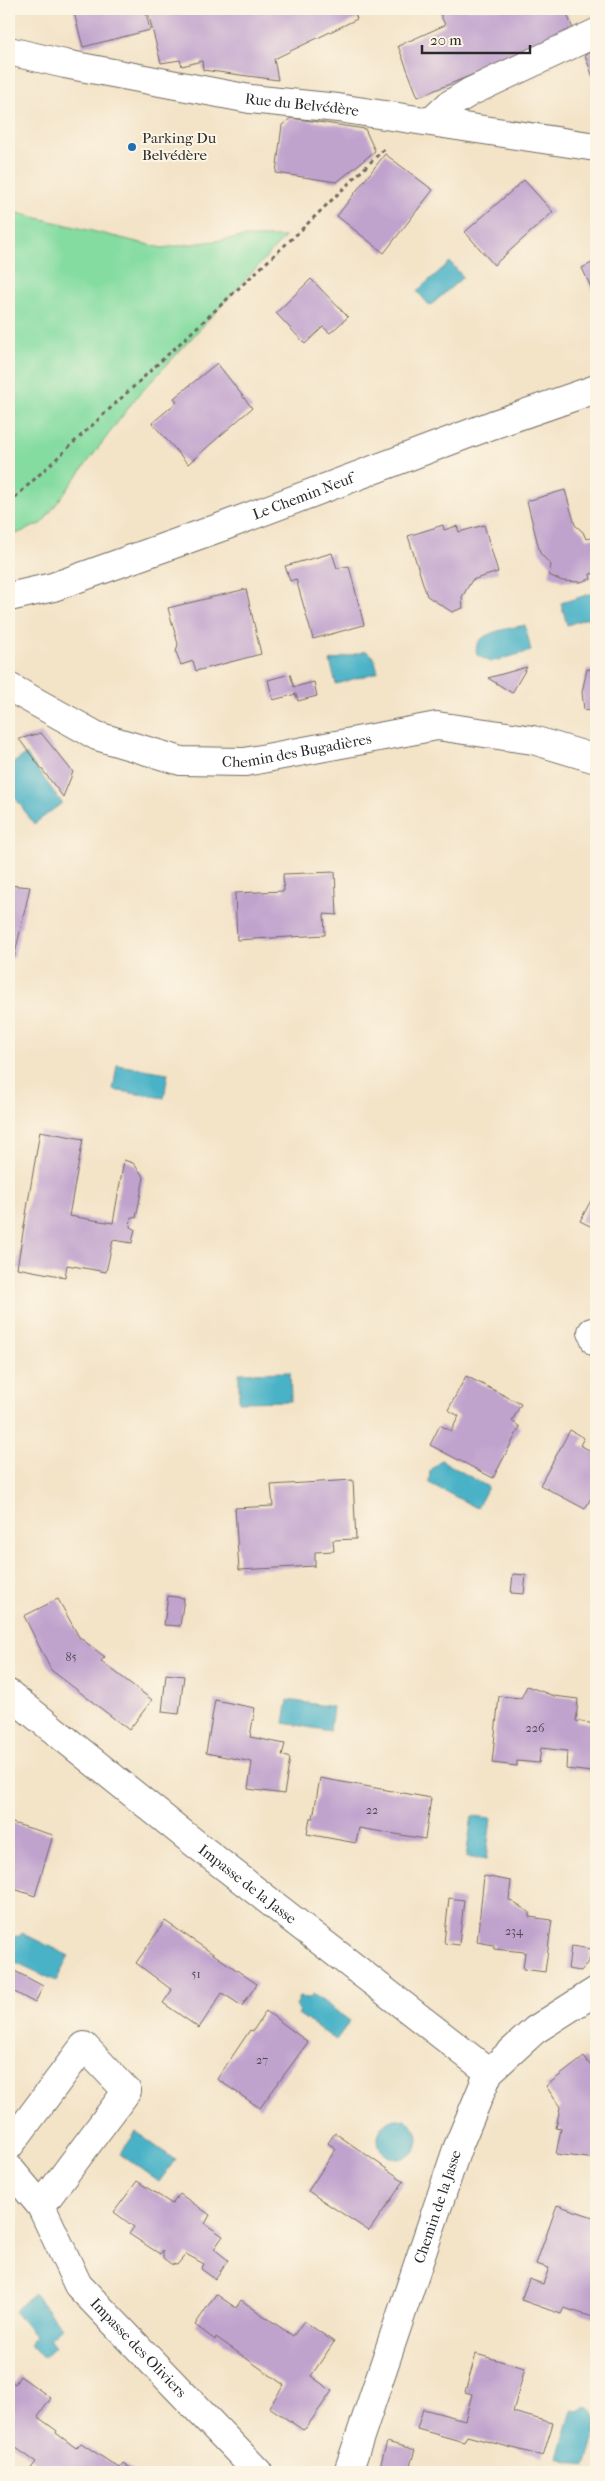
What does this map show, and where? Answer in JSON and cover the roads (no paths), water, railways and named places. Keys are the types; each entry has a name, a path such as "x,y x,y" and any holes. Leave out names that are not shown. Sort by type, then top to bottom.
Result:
{"street":[{"path":"432,121 450,105 470,92 596,33"},
{"name":"Rue du Belvédère","path":"9,51 65,64 250,99 338,108 432,121 596,147"},
{"name":"Le Chemin Neuf","path":"9,597 52,587 227,525 492,425 596,389"},
{"name":"Chemin des Bugadières","path":"9,687 98,736 181,761 245,762 437,726 533,740 596,760"},
{"name":"Impasse de la Jasse","path":"9,1694 197,1845 489,2072"},
{"name":"Chemin de la Jasse","path":"348,2472 457,2150 489,2072 535,2030 596,1991"},
{"path":"9,2146 84,2046 126,2091 41,2206"},
{"name":"Impasse des Oliviers","path":"9,2168 41,2206 78,2285 258,2472"}],"water":[{"path":"450,262 463,277 430,306 417,291"},
{"path":"596,592 596,615 567,625 561,603"},
{"path":"525,625 531,651 490,662 477,655 476,647 485,636 501,630"},
{"path":"366,651 374,657 378,672 336,684 330,661"},
{"path":"26,754 62,803 34,824 9,789 9,766"},
{"path":"117,1065 168,1073 164,1098 113,1090"},
{"path":"290,1372 291,1401 239,1402 239,1373"},
{"path":"441,1460 488,1487 477,1508 429,1483 430,1471"},
{"path":"288,1700 333,1707 330,1731 284,1723"},
{"path":"472,1816 491,1818 486,1860 466,1857"},
{"path":"22,1933 69,1956 56,1981 9,1959 9,1937 20,1936"},
{"path":"313,1994 350,2021 336,2040 298,2014 300,2011 296,2006 300,1997 310,1998"},
{"path":"394,2119 402,2119 409,2122 415,2128 418,2139 415,2150 409,2156 402,2159 394,2159 387,2156 381,2150 378,2143 378,2135 381,2128 387,2122"},
{"path":"136,2132 175,2160 159,2182 120,2154"},
{"path":"34,2294 62,2327 49,2339 55,2347 43,2358 29,2345 36,2337 14,2311"},
{"path":"586,2406 592,2410 596,2424 586,2466 558,2458 572,2410 579,2411"}],"place":[{"name":"Parking Du Belvédère","path":"132,147"}]}
